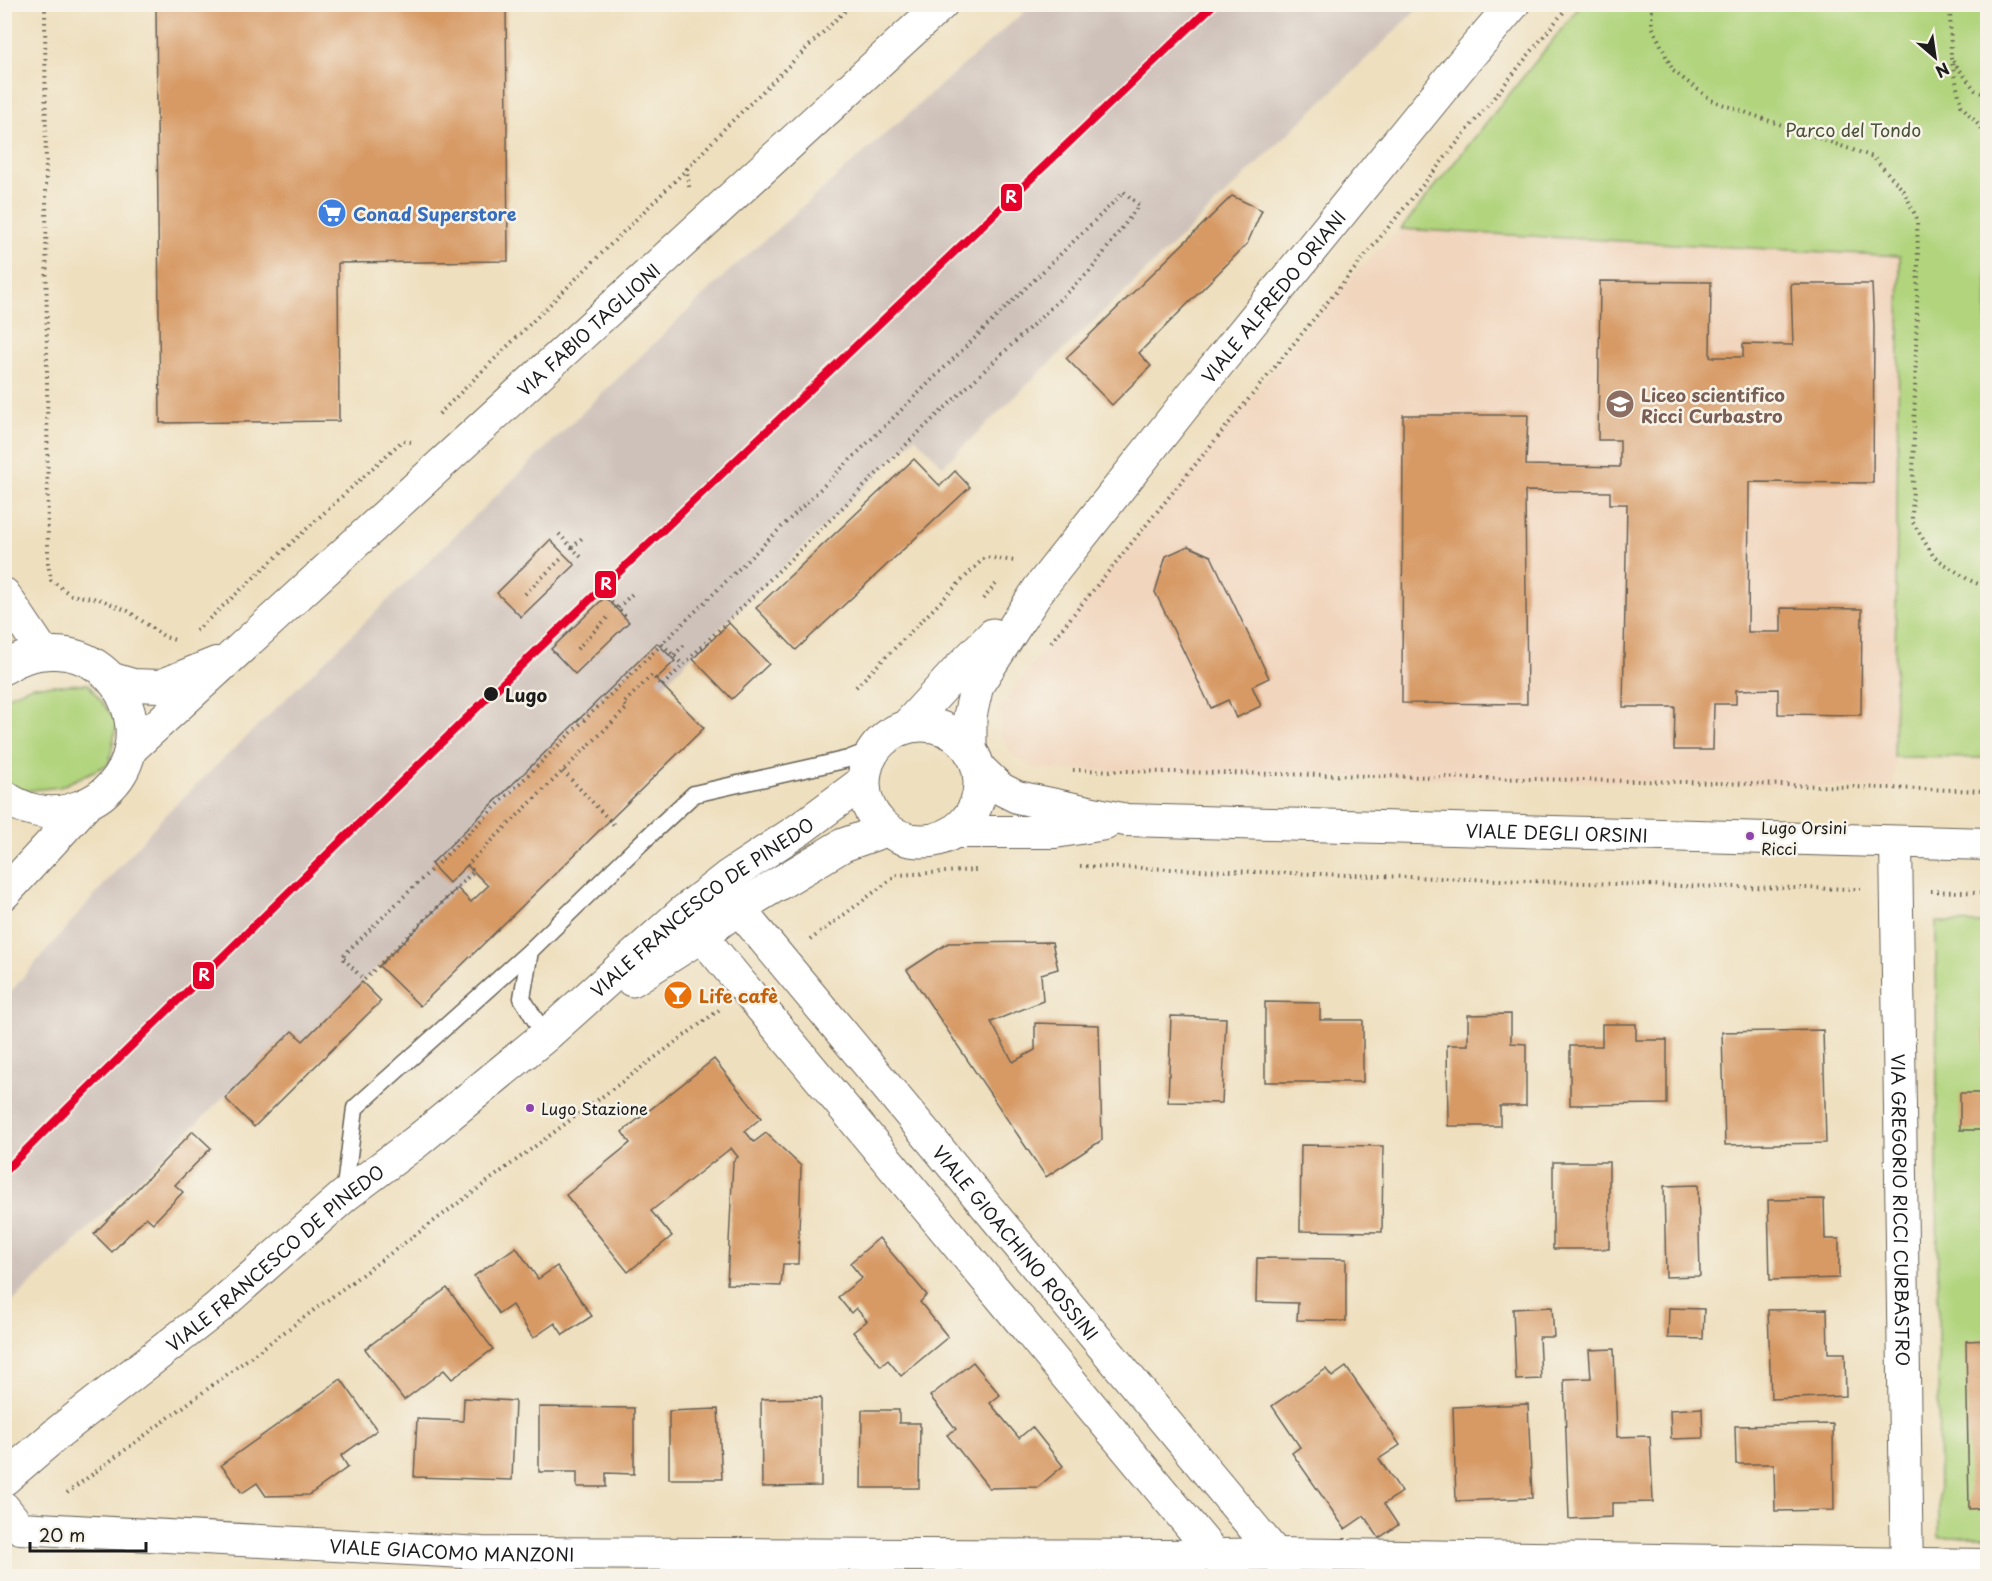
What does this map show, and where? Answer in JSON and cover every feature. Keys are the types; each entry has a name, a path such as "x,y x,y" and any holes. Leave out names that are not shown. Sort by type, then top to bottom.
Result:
{"main road":[{"name":"VIALE ALFREDO ORIANI","path":"974,759 970,716 977,685 1039,589 1213,370 1461,64 1513,4"},
{"name":"VIALE ALFREDO ORIANI","path":"906,727 959,669 1039,589"},
{"path":"924,725 942,728 958,737 974,759 980,785 977,803 968,819 954,832 938,839 920,842 902,838 886,830 873,816 866,800 863,782 867,764 876,748 889,735 906,727 924,725"},
{"name":"VIALE FRANCESCO DE PINEDO","path":"4,1479 60,1431 217,1308 344,1196 416,1142 544,1036 692,924 729,876 800,829 863,782"},
{"name":"VIALE FRANCESCO DE PINEDO","path":"692,924 738,908 843,845 886,830"}],"street":[{"name":"VIA FABIO TAGLIONI","path":"130,750 942,4"},
{"path":"4,594 43,652"},
{"path":"4,668 18,659 43,652 69,653 93,663 113,679 126,701 132,725 130,750 122,773 106,791 86,805 4,894"},
{"name":"VIA FABIO TAGLIONI","path":"113,679 133,685 160,686 236,655"},
{"name":"VIALE DEGLI ORSINI","path":"974,759 1001,789 1017,798 1126,820 1988,844"},
{"path":"4,796 13,803 37,811 62,812 86,805"},
{"name":"VIALE DEGLI ORSINI","path":"954,832 1055,832 1126,820"},
{"name":"VIA GREGORIO RICCI CURBASTRO","path":"1896,842 1907,1570"},
{"name":"VIALE GIOACHINO ROSSINI","path":"738,908 1285,1565"},
{"path":"692,924 1222,1565"},
{"name":"VIALE GIACOMO MANZONI","path":"12,1518 482,1565 866,1566 1167,1556 1222,1565 1907,1570 1988,1565"}],"lane":[{"path":"344,1196 355,1108 530,951 639,844 694,794 848,759 876,748"},
{"path":"530,951 522,998 544,1036"}],"path":[{"path":"45,4 48,563 51,580 71,595 99,599 128,611 165,637 184,642"},
{"path":"1045,650 1570,4"},
{"path":"1652,4 1652,26 1673,71 1713,101 1873,156 1905,190 1917,219 1918,250 1912,521 1934,557 1969,580 1988,588"},
{"path":"1950,4 1951,58 1961,105 1988,136"},
{"path":"1951,58 1975,90 1988,96"},
{"path":"432,420 687,169"},
{"path":"1124,192 1139,205 1091,270 915,436 662,686 652,675 622,704 627,708 467,865 474,872 364,980 342,957 662,644 1124,192"},
{"path":"559,534 582,558"},
{"path":"573,548 583,537"},
{"path":"525,594 562,558"},
{"path":"856,687 985,558 1016,561 1008,570"},
{"path":"977,606 1000,579"},
{"path":"618,608 634,592"},
{"path":"607,598 628,619"},
{"path":"577,649 609,616"},
{"path":"662,644 683,665"},
{"path":"674,656 684,645"},
{"path":"625,705 651,678"},
{"path":"1067,770 1683,782 1988,791"},
{"path":"563,771 614,825"},
{"path":"1079,866 1677,886 1988,892"},
{"path":"782,959 897,875 987,870"},
{"path":"12,1518 747,991"}],"shaded area":[{"path":"1032,5 1422,5 943,466 915,437 683,665 663,686 704,728 515,914 473,872 303,1041 292,1031 5,1309 5,998 163,817 726,274"},
{"name":"Liceo scientifico Ricci Curbastro","path":"1401,229 1900,256 1894,788 1055,770 1033,768 1014,756 1000,735 1000,705 1340,287"}],"green space":[{"name":"Parco del Tondo","path":"1581,5 1987,5 1987,758 1894,757 1900,256 1401,229"},
{"path":"88,684 117,722 109,764 60,787 5,793 4,698 32,686"},
{"path":"1936,922 1987,923 1987,1537 1939,1537"}],"building":[{"name":"Conad Superstore","path":"156,4 506,4 508,261 338,263 339,421 160,423"},
{"path":"1232,196 1262,210 1247,244 1139,353 1151,366 1112,405 1066,358"},
{"path":"1600,281 1711,282 1710,357 1743,357 1743,344 1793,345 1791,284 1872,284 1873,483 1749,482 1748,632 1781,632 1781,608 1862,609 1861,715 1778,714 1778,689 1736,690 1736,704 1714,704 1713,750 1674,750 1675,707 1623,707 1627,504 1610,504 1610,492 1525,491 1527,704 1402,703 1403,415 1528,415 1526,465 1620,467 1620,440 1598,440"},
{"path":"914,459 940,486 955,471 970,487 796,650 756,608"},
{"path":"550,540 575,565 521,617 497,593"},
{"path":"1188,546 1211,556 1269,678 1252,686 1261,706 1236,718 1228,700 1211,708 1155,592 1166,556"},
{"path":"605,597 629,622 575,674 551,649"},
{"path":"729,623 769,664 732,699 693,659"},
{"path":"657,643 675,661 656,679 704,728 420,1006 379,966 457,888 471,902 488,886 467,865 449,883 431,864"},
{"path":"1052,942 1058,969 1041,974 1043,1001 991,1022 1013,1062 1035,1050 1035,1023 1099,1025 1102,1140 1046,1177 907,970 948,943"},
{"path":"362,982 381,1001 254,1127 225,1098 292,1031 303,1041"},
{"path":"1265,1002 1320,1003 1320,1020 1363,1020 1363,1082 1265,1082"},
{"path":"1511,1014 1511,1043 1526,1044 1526,1106 1500,1106 1500,1126 1448,1126 1447,1045 1468,1045 1468,1015"},
{"path":"1171,1016 1226,1018 1222,1103 1168,1102"},
{"path":"1602,1024 1636,1024 1636,1040 1667,1040 1667,1104 1570,1105 1570,1046 1602,1046"},
{"path":"1983,1028 1988,1028 1988,1130 1960,1130 1960,1093 1984,1093"},
{"path":"1823,1030 1826,1143 1725,1145 1722,1032"},
{"path":"714,1059 761,1118 745,1131 754,1142 766,1133 801,1166 798,1264 783,1264 781,1286 727,1284 733,1161 738,1157 731,1148 651,1211 672,1236 628,1272 566,1195 630,1143 622,1132"},
{"path":"193,1131 211,1148 175,1185 183,1192 153,1223 146,1217 112,1252 94,1234"},
{"path":"1301,1145 1383,1146 1382,1232 1300,1231"},
{"path":"1553,1162 1609,1162 1609,1249 1553,1249"},
{"path":"1698,1185 1700,1276 1666,1277 1664,1186"},
{"path":"1824,1199 1825,1239 1839,1239 1839,1278 1770,1280 1768,1200"},
{"path":"879,1238 927,1295 920,1302 948,1337 901,1376 888,1360 881,1366 853,1332 867,1321 856,1308 851,1313 838,1297 862,1278 850,1263"},
{"path":"516,1247 538,1279 557,1266 592,1316 563,1335 555,1323 533,1338 512,1305 499,1314 474,1276"},
{"path":"1257,1258 1346,1259 1346,1321 1297,1320 1298,1303 1256,1302"},
{"path":"447,1288 493,1349 452,1379 444,1370 404,1400 365,1349"},
{"path":"1552,1307 1554,1337 1539,1337 1541,1379 1516,1380 1513,1309"},
{"path":"1669,1308 1704,1309 1703,1339 1668,1338"},
{"path":"1827,1309 1828,1353 1845,1353 1846,1396 1771,1399 1768,1310"},
{"path":"1988,1340 1988,1508 1969,1509 1966,1341"},
{"path":"1614,1349 1617,1437 1650,1436 1653,1502 1612,1503 1612,1517 1569,1519 1564,1379 1591,1378 1589,1350"},
{"path":"973,1362 1000,1395 990,1403 1019,1438 1032,1427 1063,1466 1038,1487 989,1488 947,1435 956,1429 930,1396"},
{"path":"1346,1367 1400,1445 1379,1459 1402,1492 1384,1504 1398,1525 1379,1538 1364,1516 1345,1529 1292,1453 1300,1447 1272,1406 1326,1369 1332,1377"},
{"path":"341,1379 377,1430 341,1456 348,1467 309,1495 266,1496 257,1483 242,1493 221,1465"},
{"path":"464,1398 515,1401 512,1480 414,1477 417,1419 463,1421"},
{"path":"821,1398 821,1486 762,1487 761,1399"},
{"path":"1528,1404 1532,1498 1456,1501 1453,1407"},
{"path":"539,1407 634,1408 634,1474 606,1473 606,1487 577,1487 577,1472 539,1472"},
{"path":"1702,1408 1703,1438 1671,1439 1670,1410"},
{"path":"718,1409 722,1479 669,1479 669,1411"},
{"path":"862,1410 899,1410 899,1423 920,1423 919,1488 861,1488"},
{"path":"1833,1424 1834,1510 1775,1511 1774,1464 1736,1464 1735,1426"}],"transit line":[{"name":"R","path":"4,1172 487,698 1214,4"}],"place":[{"name":"Conad Superstore","path":"332,213"},
{"name":"Liceo scientifico Ricci Curbastro","path":"1620,404"},
{"name":"Lugo","path":"491,694"},
{"name":"Lugo Orsini Ricci","path":"1750,836"},
{"name":"Life cafè","path":"678,995"},
{"name":"Lugo Stazione","path":"530,1108"}]}
